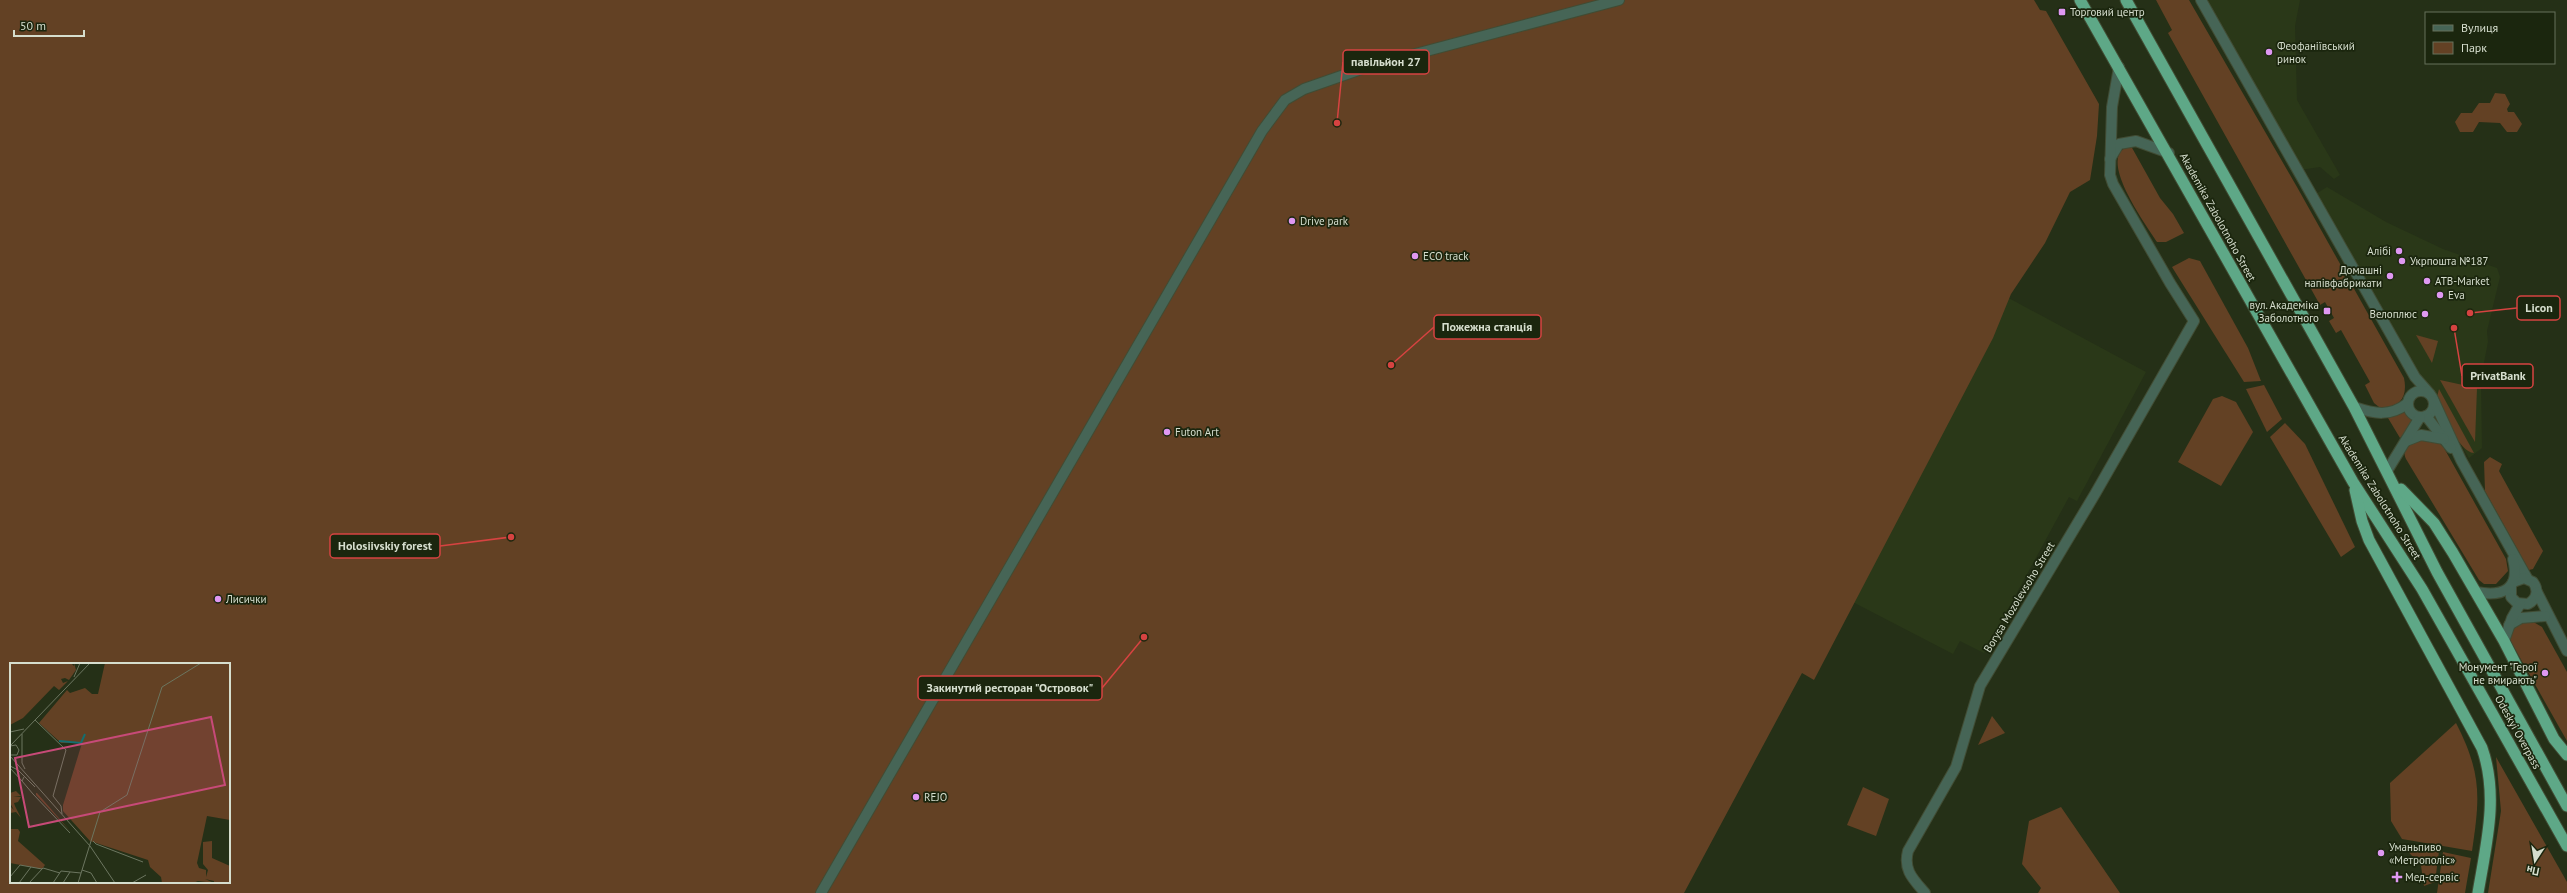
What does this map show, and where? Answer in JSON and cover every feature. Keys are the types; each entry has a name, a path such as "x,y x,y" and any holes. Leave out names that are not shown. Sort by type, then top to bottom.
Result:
{"highway":[{"name":"Akademika Zabolotnoho Street","path":"2080,0 2353,482 2422,589"},
{"name":"Akademika Zabolotnoho Street","path":"2126,0 2354,407 2394,483 2437,572"},
{"path":"2353,482 2362,521 2369,540 2482,748 2487,763 2491,799 2490,819 2478,893"},
{"path":"2394,483 2434,523 2504,641 2554,739 2567,755"},
{"name":"Odeskyi Overpass","path":"2437,572 2567,806"},
{"name":"Odeskyi Overpass","path":"2422,589 2567,846"}],"street":[{"path":"821,893 1262,131 1285,100 1304,89 1364,68 1619,0"},
{"path":"2201,0 2415,377 2432,397 2461,460 2527,578 2533,582 2547,618 2567,651"},
{"path":"2109,162 2112,107 2119,67"},
{"path":"2109,162 2119,144 2124,142 2141,142 2168,153"},
{"name":"Borysa Mozolevsoho Street","path":"1925,893 1909,875 1905,863 1908,851 1956,767 1980,686 2095,494 2194,321 2170,283 2113,184 2109,162"},
{"path":"2354,407 2381,414 2400,410 2408,403 2413,394 2415,377"},
{"path":"2413,394 2422,391 2432,397"},
{"path":"2387,471 2423,416 2432,412 2432,397"},
{"path":"2408,403 2412,412 2423,416 2461,460"},
{"path":"2406,441 2421,435 2444,439"},
{"path":"2511,549 2515,571 2511,597 2547,618"},
{"path":"2476,592 2492,595 2504,591 2520,578 2527,578"},
{"path":"2504,641 2509,625 2522,604 2532,602 2537,592"},
{"path":"2509,625 2521,618 2547,618"}],"shaded area":[{"path":"2202,0 2300,0 2295,26 2297,100 2340,175 2334,179 2320,167 2300,170"},
{"path":"2327,187 2386,222 2443,249 2497,268 2500,277 2487,331 2488,342 2481,378 2482,448 2469,458 2314,195"},
{"path":"2005,296 2146,372 2077,501 2069,497 1984,653 1960,641 1953,654 1845,598"}],"green space":[{"path":"0,0 2034,0 2040,10 2046,11 2099,104 2097,136 2090,180 2070,192 2045,243 2011,294 1993,338 1814,680 1802,673 1684,893 0,893"},
{"path":"2156,0 2189,0 2297,187 2404,378 2405,391 2401,400 2397,404 2379,407 2374,403 2365,385 2370,382 2341,330 2336,333 2329,321 2334,318 2325,302 2320,305 2168,33 2172,30"},
{"path":"2495,93 2505,94 2510,104 2507,109 2508,112 2514,112 2522,124 2517,132 2507,132 2500,123 2479,122 2473,132 2460,132 2455,122 2461,113 2472,113 2479,103 2490,103"},
{"path":"2131,146 2160,198 2173,214 2184,233 2166,242 2157,242 2134,206 2120,175 2118,162 2121,151"},
{"path":"2189,258 2200,261 2248,348 2261,381 2244,382 2172,267"},
{"path":"2416,335 2438,341 2432,363"},
{"path":"2440,380 2477,388 2475,442"},
{"path":"2264,385 2282,419 2267,432 2246,389"},
{"path":"2439,389 2474,453 2468,451 2457,440 2447,423 2436,401"},
{"path":"2222,396 2236,402 2253,432 2221,486 2178,462 2213,399"},
{"path":"2405,411 2410,418 2416,421 2400,438 2388,418"},
{"path":"2285,423 2305,444 2355,547 2341,557 2270,437"},
{"path":"2418,438 2438,441 2444,448 2506,559 2508,571 2496,584 2484,584 2479,580 2406,459 2405,450"},
{"path":"2490,457 2502,464 2499,471 2543,551 2533,569 2529,570 2485,491 2484,462"},
{"path":"2530,620 2542,627 2567,672 2567,741 2510,640 2509,634 2512,627"},
{"path":"1992,716 2005,733 1978,745"},
{"path":"2456,723 2471,757 2477,786 2477,815 2472,851 2402,839 2391,821 2390,783"},
{"path":"2496,757 2567,882 2567,893 2488,893 2501,811"},
{"path":"1863,787 1889,799 1876,836 1847,825"},
{"path":"2061,807 2120,893 2038,893 2041,888 2022,864 2029,821"},
{"path":"2409,846 2439,851 2435,882 2424,886 2421,866 2405,848"},
{"path":"2443,852 2471,858 2465,893 2437,893"}],"place":[{"name":"Торговий центр","path":"2062,12"},
{"name":"Феофаніївський ринок","path":"2269,52"},
{"name":"павільйон 27","path":"1337,123"},
{"name":"Drive park","path":"1292,221"},
{"name":"Алібі","path":"2399,251"},
{"name":"ECO track","path":"1415,256"},
{"name":"Укрпошта №187","path":"2402,261"},
{"name":"Домашні напівфабрикати","path":"2390,276"},
{"name":"ATB-Market","path":"2427,281"},
{"name":"Eva","path":"2440,295"},
{"name":"вул. Академіка Заболотного","path":"2327,311"},
{"name":"Licon","path":"2470,313"},
{"name":"Велоплюс","path":"2425,314"},
{"name":"PrivatBank","path":"2454,328"},
{"name":"Пожежна станція","path":"1391,365"},
{"name":"Futon Art","path":"1167,432"},
{"name":"Holosiivskiy forest","path":"511,537"},
{"name":"Лисички","path":"218,599"},
{"name":"Закинутий ресторан \"Островок\"","path":"1144,637"},
{"name":"Монумент \"Герої не вмирають\"","path":"2545,673"},
{"name":"REJO","path":"916,797"},
{"name":"Уманьпиво «Метрополіс»","path":"2381,853"},
{"name":"Мед-сервіс","path":"2397,877"}]}
